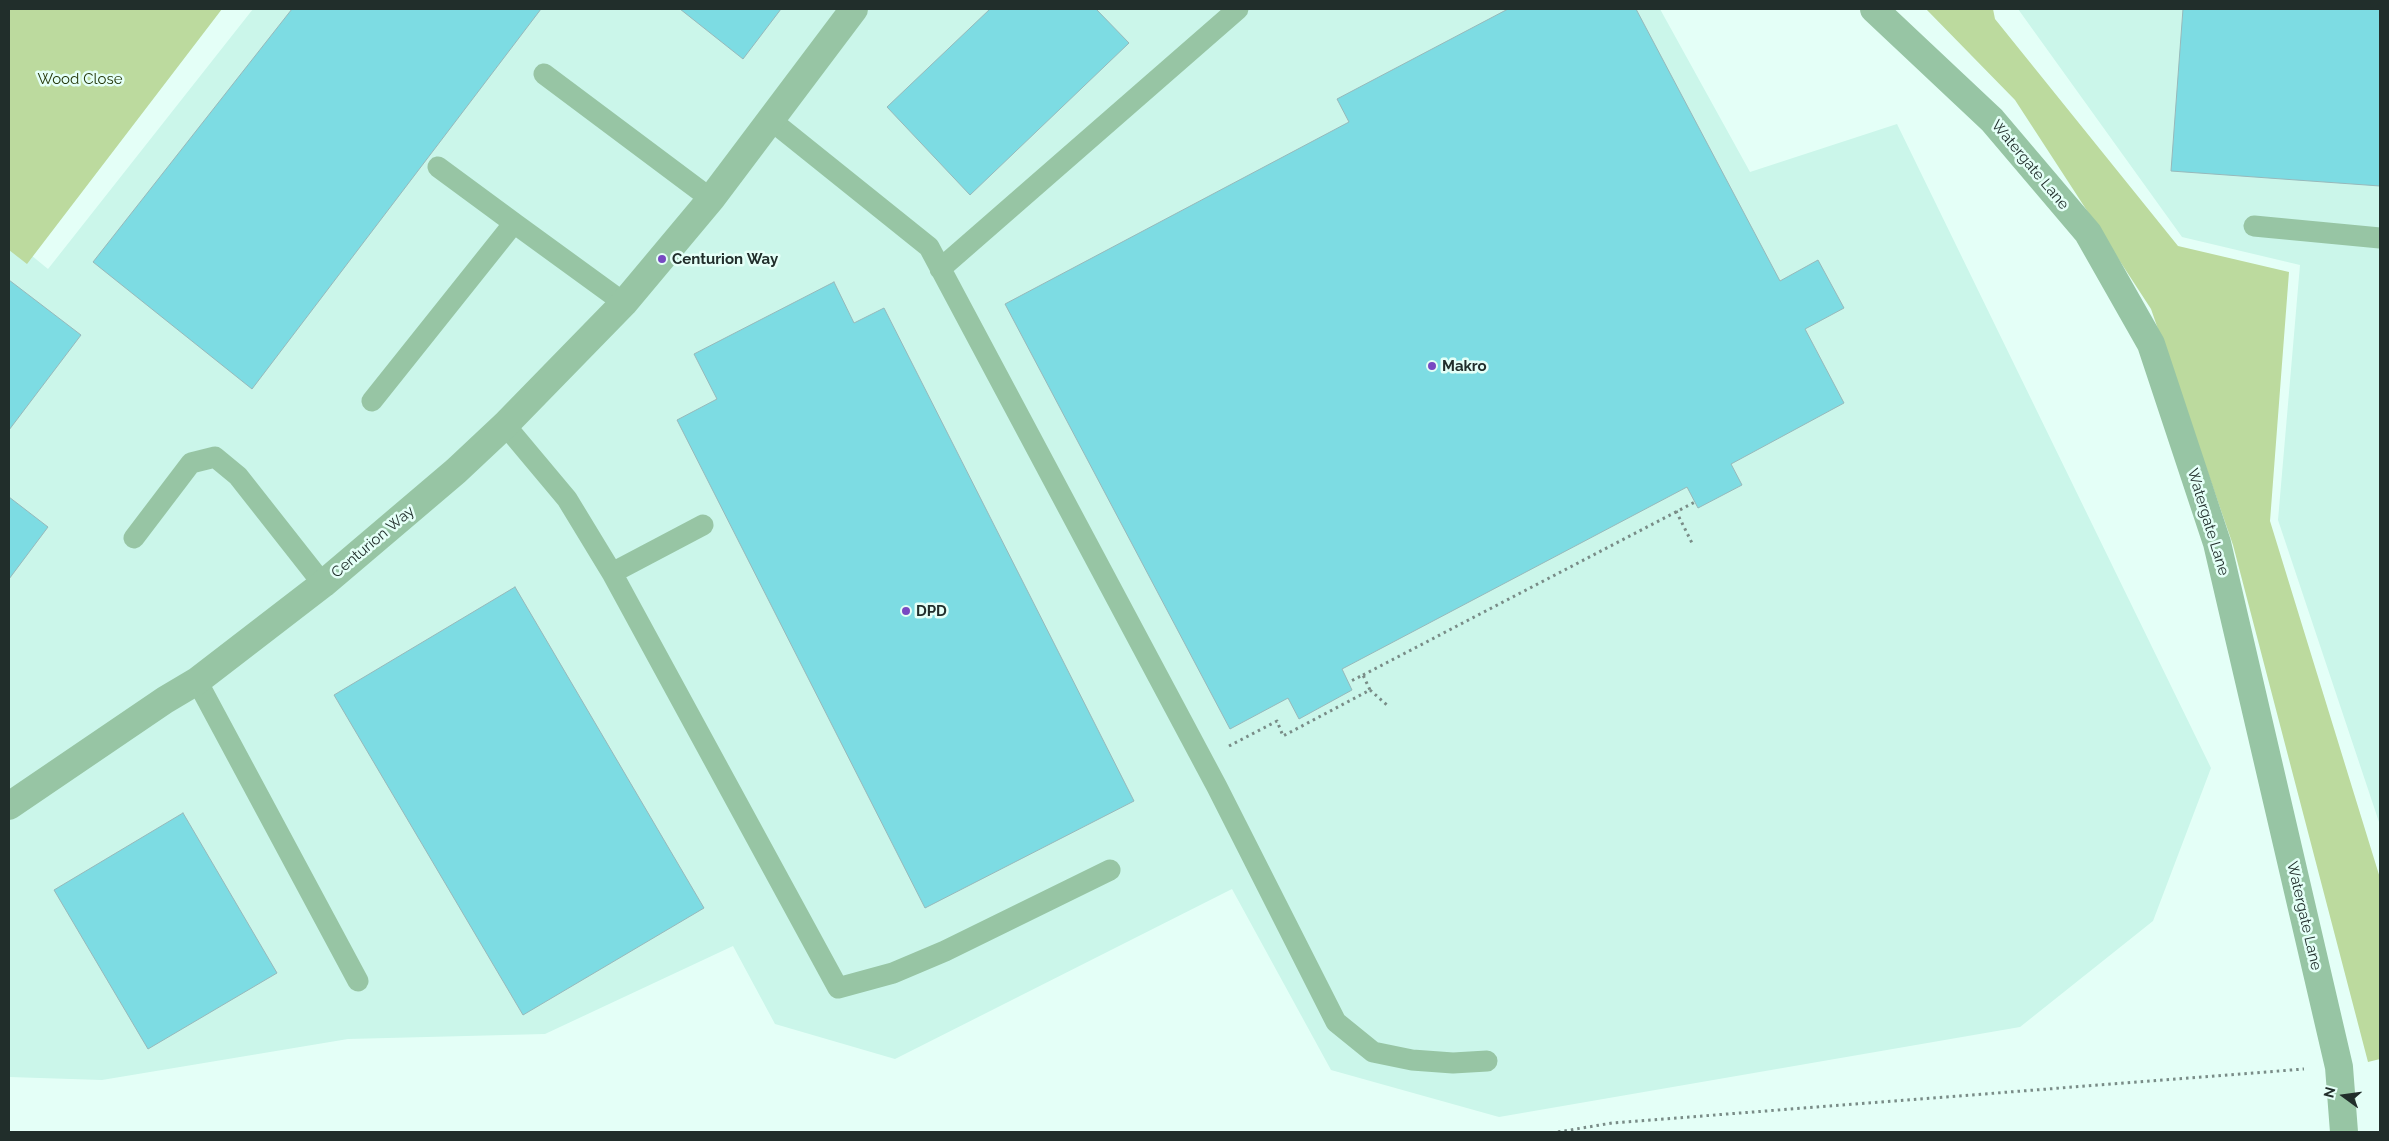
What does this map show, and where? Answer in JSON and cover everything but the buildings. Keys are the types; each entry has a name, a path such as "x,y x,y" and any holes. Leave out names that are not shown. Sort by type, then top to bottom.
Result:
{"street":[{"name":"Centurion Way","path":"9,806 165,700 197,681 323,584 456,471 505,425 624,303 711,199 772,121 854,9"},
{"name":"Watergate Lane","path":"1874,9 1992,120 2088,233 2151,344 2217,543 2338,1067 2344,1132"}],"lane":[{"path":"940,269 1238,9"},
{"path":"544,74 711,199"},
{"path":"772,121 929,247 1202,760 1336,1022 1373,1052 1412,1060 1453,1063 1487,1061"},
{"path":"438,167 624,303"},
{"path":"372,401 514,223"},
{"path":"2254,226 2380,238"},
{"path":"505,425 567,499 612,573 838,988 893,972 945,951 1110,870"},
{"path":"134,538 191,463 215,457 238,476 323,584"},
{"path":"612,573 703,525"},
{"path":"197,681 358,981"}],"path":[{"path":"1349,682 1695,502"},
{"path":"1676,511 1692,543"},
{"path":"1363,675 1370,690 1387,704"},
{"path":"1202,760 1277,721 1283,736 1370,690"},
{"path":"1558,1132 1612,1123 2338,1067"}],"shaded area":[{"path":"253,9 1660,9 1750,172 1897,124 2211,768 2153,921 2020,1027 1499,1117 1331,1070 1232,889 895,1059 775,1024 733,946 545,1034 348,1039 102,1080 9,1077 9,237 48,269"},
{"path":"2018,9 2380,9 2380,825 2278,520 2300,265 2182,237"}],"green space":[{"name":"Wood Close","path":"9,9 222,9 27,264 9,250"},
{"path":"1926,9 1993,9 1995,19 2178,246 2289,272 2270,521 2380,878 2380,1059 2368,1062 2233,545 2151,309 2015,100"}],"place":[{"name":"Centurion Way","path":"662,259"},
{"name":"Makro","path":"1432,366"},
{"name":"DPD","path":"906,611"}]}
